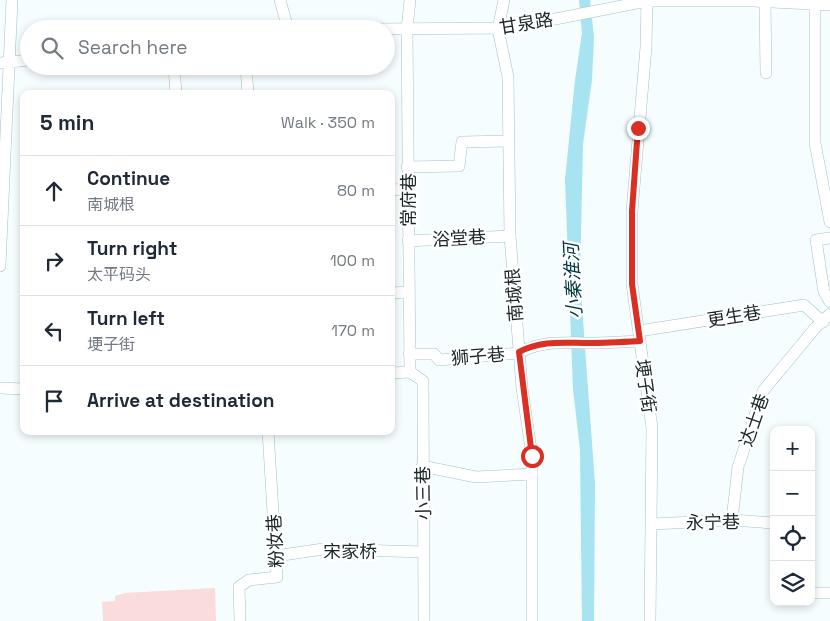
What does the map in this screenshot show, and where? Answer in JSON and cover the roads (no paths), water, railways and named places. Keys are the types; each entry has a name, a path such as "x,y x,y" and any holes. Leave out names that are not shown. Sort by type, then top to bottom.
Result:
{"street":[{"path":"0,266 5,62 12,0"},
{"path":"280,0 286,20"},
{"name":"常府巷","path":"410,0 407,29 410,372"},
{"path":"498,29 504,0"},
{"name":"甘泉路","path":"395,29 498,29 647,1 765,2 830,5"},
{"name":"埂子街","path":"647,1 646,47 632,211 632,284 652,428 653,524 650,621"},
{"path":"765,2 766,73"},
{"path":"815,5 815,143 830,222"},
{"name":"南城根","path":"498,29 508,77 510,236 519,352 532,456 532,621"},
{"path":"5,62 20,61"},
{"path":"175,75 176,90"},
{"path":"247,75 248,90"},
{"path":"408,167 459,166 462,142 508,142"},
{"path":"395,190 407,189"},
{"name":"浴堂巷","path":"408,241 510,236"},
{"path":"830,238 816,240 824,292 830,302"},
{"path":"395,293 409,292"},
{"name":"更生巷","path":"640,336 804,305 826,318"},
{"name":"达士巷","path":"732,520 738,467 763,391 826,318"},
{"path":"519,352 530,346 566,341 586,343 640,336"},
{"name":"狮子巷","path":"409,354 434,354 439,360 519,352"},
{"path":"395,374 410,372"},
{"name":"小三巷","path":"410,372 423,381 424,621"},
{"path":"0,388 20,389"},
{"name":"粉妆巷","path":"240,621 239,587 249,580 277,577 268,435"},
{"path":"422,466 476,477 532,474"},
{"name":"永宁巷","path":"653,524 732,520 770,523"},
{"name":"宋家桥","path":"276,556 323,549 424,552"},
{"path":"815,594 830,593"}],"water":[{"name":"小秦淮河","path":"579,0 590,0 594,37 592,80 583,144 580,279 595,484 594,621 582,621 580,450 573,389 565,180 575,80 582,33"}]}
